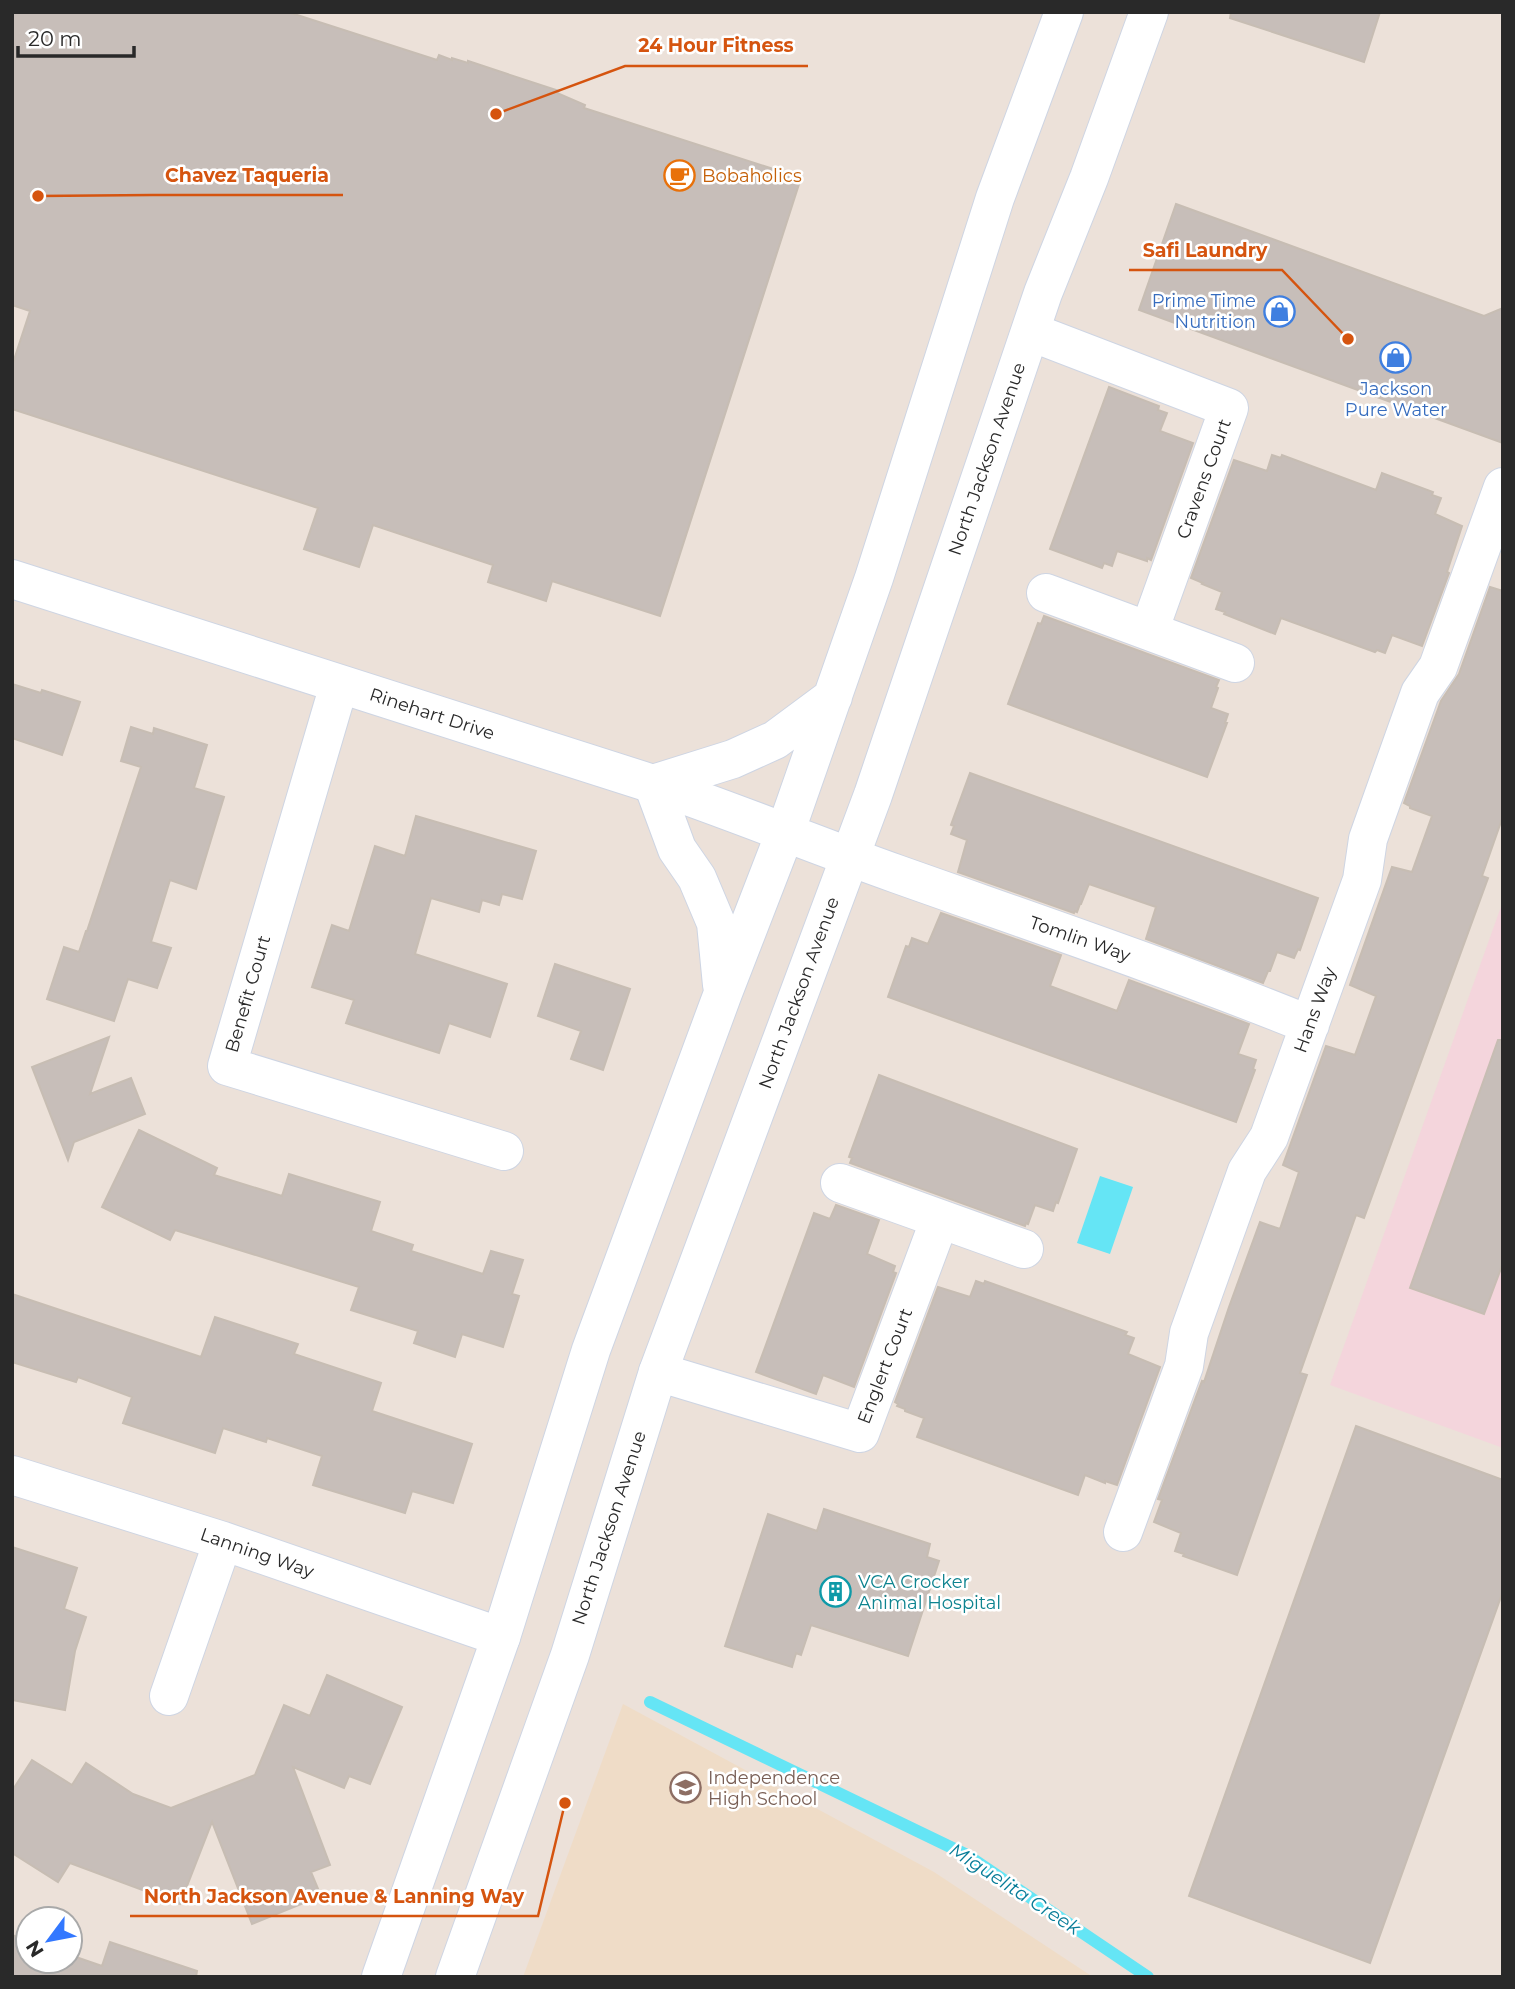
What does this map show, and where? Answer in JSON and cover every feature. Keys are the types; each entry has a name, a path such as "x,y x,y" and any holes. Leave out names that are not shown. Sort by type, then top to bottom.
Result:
{"street":[{"path":"381,1977 501,1637 592,1350 723,993 785,833 874,578 995,198 1064,12"},
{"name":"North Jackson Avenue","path":"455,1977 570,1655 658,1372 873,794 1043,293 1149,12"},
{"name":"Cravens Court","path":"1031,332 1229,408 1149,631"},
{"name":"Hans Way","path":"1123,1532 1184,1366 1189,1333 1247,1171 1269,1137 1362,880 1368,839 1415,705 1438,667 1503,487"},
{"name":"Rinehart Drive","path":"12,579 653,784 741,814 849,856"},
{"path":"1046,593 1235,663"},
{"name":"Benefit Court","path":"339,685 227,1066 504,1151"},
{"path":"723,993 716,923 697,878 677,849 653,784 733,758 775,740 833,696"},
{"name":"Tomlin Way","path":"849,856 1117,952 1310,1025"},
{"path":"840,1183 1024,1249"},
{"name":"Englert Court","path":"658,1372 860,1433 940,1219"},
{"name":"Lanning Way","path":"12,1475 223,1541 501,1637"},
{"path":"169,1696 223,1541"}],"shaded area":[{"path":"1503,901 1503,1448 1330,1385"},
{"name":"Independence High School","path":"623,1704 934,1872 1093,1977 523,1977"}],"water":[{"path":"1100,1176 1133,1187 1110,1254 1077,1243"}],"building":[{"path":"12,12 288,12 437,60 439,55 452,60 468,61 559,91 557,93 585,105 584,108 801,178 660,616 552,581 546,601 488,582 493,565 373,525 359,567 304,549 318,508 12,409 12,366 30,311 12,305"},
{"path":"1231,12 1380,12 1364,62 1230,18"},
{"path":"1176,204 1484,316 1503,308 1503,443 1139,310"},
{"path":"1109,387 1159,406 1158,410 1167,413 1160,431 1193,443 1151,560 1117,551 1112,566 1104,563 1102,568 1050,549"},
{"path":"1272,455 1281,458 1282,455 1376,490 1382,473 1433,492 1432,495 1441,498 1435,514 1462,526 1447,572 1449,573 1422,646 1392,635 1385,653 1377,650 1375,652 1281,618 1275,634 1216,609 1222,592 1191,578 1234,460 1267,471"},
{"path":"1490,587 1503,591 1503,816 1482,876 1488,878 1364,1218 1356,1215 1300,1373 1307,1375 1237,1575 1175,1551 1181,1533 1154,1522 1162,1500 1158,1499 1202,1381 1204,1382 1260,1222 1280,1229 1299,1172 1283,1165 1326,1046 1355,1055 1376,996 1350,985 1392,867 1412,872 1432,816 1404,803 1441,701 1459,674"},
{"path":"1044,616 1219,680 1211,708 1228,714 1227,723 1207,777 1008,704 1038,623 1041,624"},
{"path":"12,684 80,702 62,755 12,738"},
{"path":"131,727 153,734 154,728 207,745 194,788 224,797 196,889 170,880 151,942 171,948 157,988 128,979 114,1021 47,999 64,947 79,952 141,767 121,761"},
{"path":"970,773 1318,898 1300,950 1298,949 1294,958 1277,952 1263,983 1146,939 1156,907 1089,884 1077,912 1074,913 958,872 967,840 951,834 954,826 951,825"},
{"path":"416,816 536,851 522,899 502,894 499,905 482,900 479,912 431,898 415,954 507,984 490,1037 449,1023 439,1053 346,1023 354,1000 312,987 332,925 349,931 375,846 405,856"},
{"path":"941,913 1061,955 1050,986 1117,1011 1129,980 1249,1024 1238,1054 1256,1060 1255,1070 1236,1122 888,997 906,946 909,947 912,938 928,944"},
{"path":"555,964 630,989 603,1070 571,1059 581,1031 538,1016"},
{"path":"109,1037 90,1094 131,1078 145,1114 74,1142 68,1160 32,1067"},
{"path":"1498,1040 1503,1040 1503,1263 1484,1314 1410,1288"},
{"path":"879,1075 1077,1149 1053,1211 1035,1205 1025,1226 850,1163 852,1158 849,1157"},
{"path":"139,1130 217,1168 214,1175 282,1196 289,1174 380,1202 371,1231 413,1245 411,1251 483,1274 491,1251 523,1260 512,1294 519,1296 503,1347 462,1334 455,1357 414,1343 418,1331 351,1310 359,1287 175,1230 170,1240 102,1207"},
{"path":"836,1205 879,1220 867,1254 895,1266 893,1272 896,1273 854,1387 823,1375 816,1394 756,1372 814,1213 830,1219"},
{"path":"976,1281 984,1284 985,1281 1127,1332 1125,1335 1134,1338 1128,1354 1160,1367 1117,1485 1085,1475 1078,1495 917,1437 924,1418 905,1411 895,1402 938,1287 970,1297"},
{"path":"12,1294 201,1357 215,1317 298,1344 294,1354 381,1383 372,1411 472,1444 453,1503 412,1491 405,1513 313,1485 322,1456 267,1438 266,1442 223,1428 215,1453 123,1423 132,1397 78,1377 76,1382 12,1362"},
{"path":"1356,1426 1503,1480 1503,1591 1370,1963 1189,1896"},
{"name":"VCA Crocker Animal Hospital","path":"824,1509 930,1544 927,1557 939,1561 908,1656 811,1625 801,1655 796,1653 792,1667 725,1646 768,1514 817,1531"},
{"path":"12,1547 77,1568 64,1609 86,1617 75,1651 65,1710 12,1700"},
{"path":"327,1675 402,1707 370,1784 349,1776 344,1788 293,1767 330,1865 311,1872 321,1896 252,1924 212,1822 180,1904 70,1863 58,1882 12,1853 12,1791 32,1760 72,1785 86,1763 133,1794 171,1808 255,1775 284,1705 310,1716"},
{"path":"12,1935 14,1975 84,1975 84,1960 102,1966 110,1942 197,1971 196,1977 12,1977"}],"waterway":[{"name":"Miguelita Creek","path":"650,1702 967,1855 1148,1977"}],"place":[{"name":"24 Hour Fitness","path":"496,114"},
{"name":"Bobaholics","path":"679,176"},
{"name":"Chavez Taqueria","path":"38,196"},
{"name":"Prime Time Nutrition","path":"1279,311"},
{"name":"Safi Laundry","path":"1348,339"},
{"name":"Jackson Pure Water","path":"1396,358"},
{"name":"VCA Crocker Animal Hospital","path":"835,1592"},
{"name":"Independence High School","path":"685,1788"},
{"name":"North Jackson Avenue & Lanning Way","path":"565,1803"}]}
